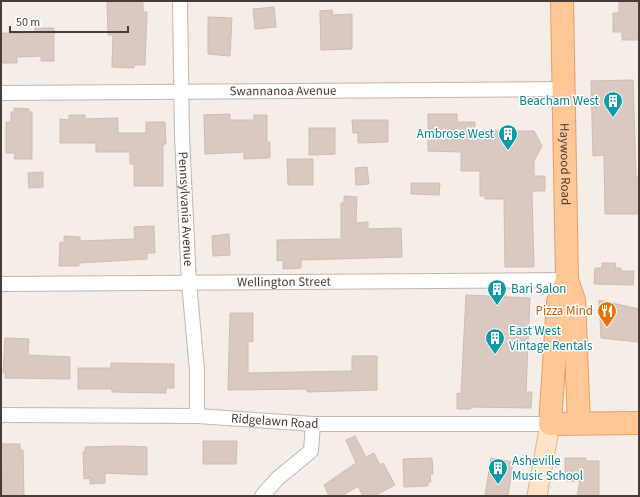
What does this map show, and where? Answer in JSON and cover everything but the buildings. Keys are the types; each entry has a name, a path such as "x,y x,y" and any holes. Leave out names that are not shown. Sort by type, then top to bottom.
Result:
{"main road":[{"name":"Haywood Road","path":"550,424 558,302 566,280 562,1"},
{"name":"Haywood Road","path":"566,280 574,300 579,423"},
{"path":"550,424 639,423"}],"street":[{"name":"Pennsylvania Avenue","path":"180,1 182,137 189,283 197,370 197,416"},
{"name":"Swannanoa Avenue","path":"1,93 564,89"},
{"name":"Wellington Street","path":"1,284 566,280"},
{"name":"Ridgelawn Road","path":"1,415 197,416 313,424 550,424"},
{"path":"262,496 278,478 311,451 313,424"},
{"path":"536,496 550,424"}],"place":[{"name":"Beacham West","path":"613,118"},
{"name":"Ambrose West","path":"508,151"},
{"name":"Bari Salon","path":"497,306"},
{"name":"Pizza Mind","path":"607,328"},
{"name":"East West Vintage Rentals","path":"495,355"},
{"name":"Asheville Music School","path":"498,485"}]}
